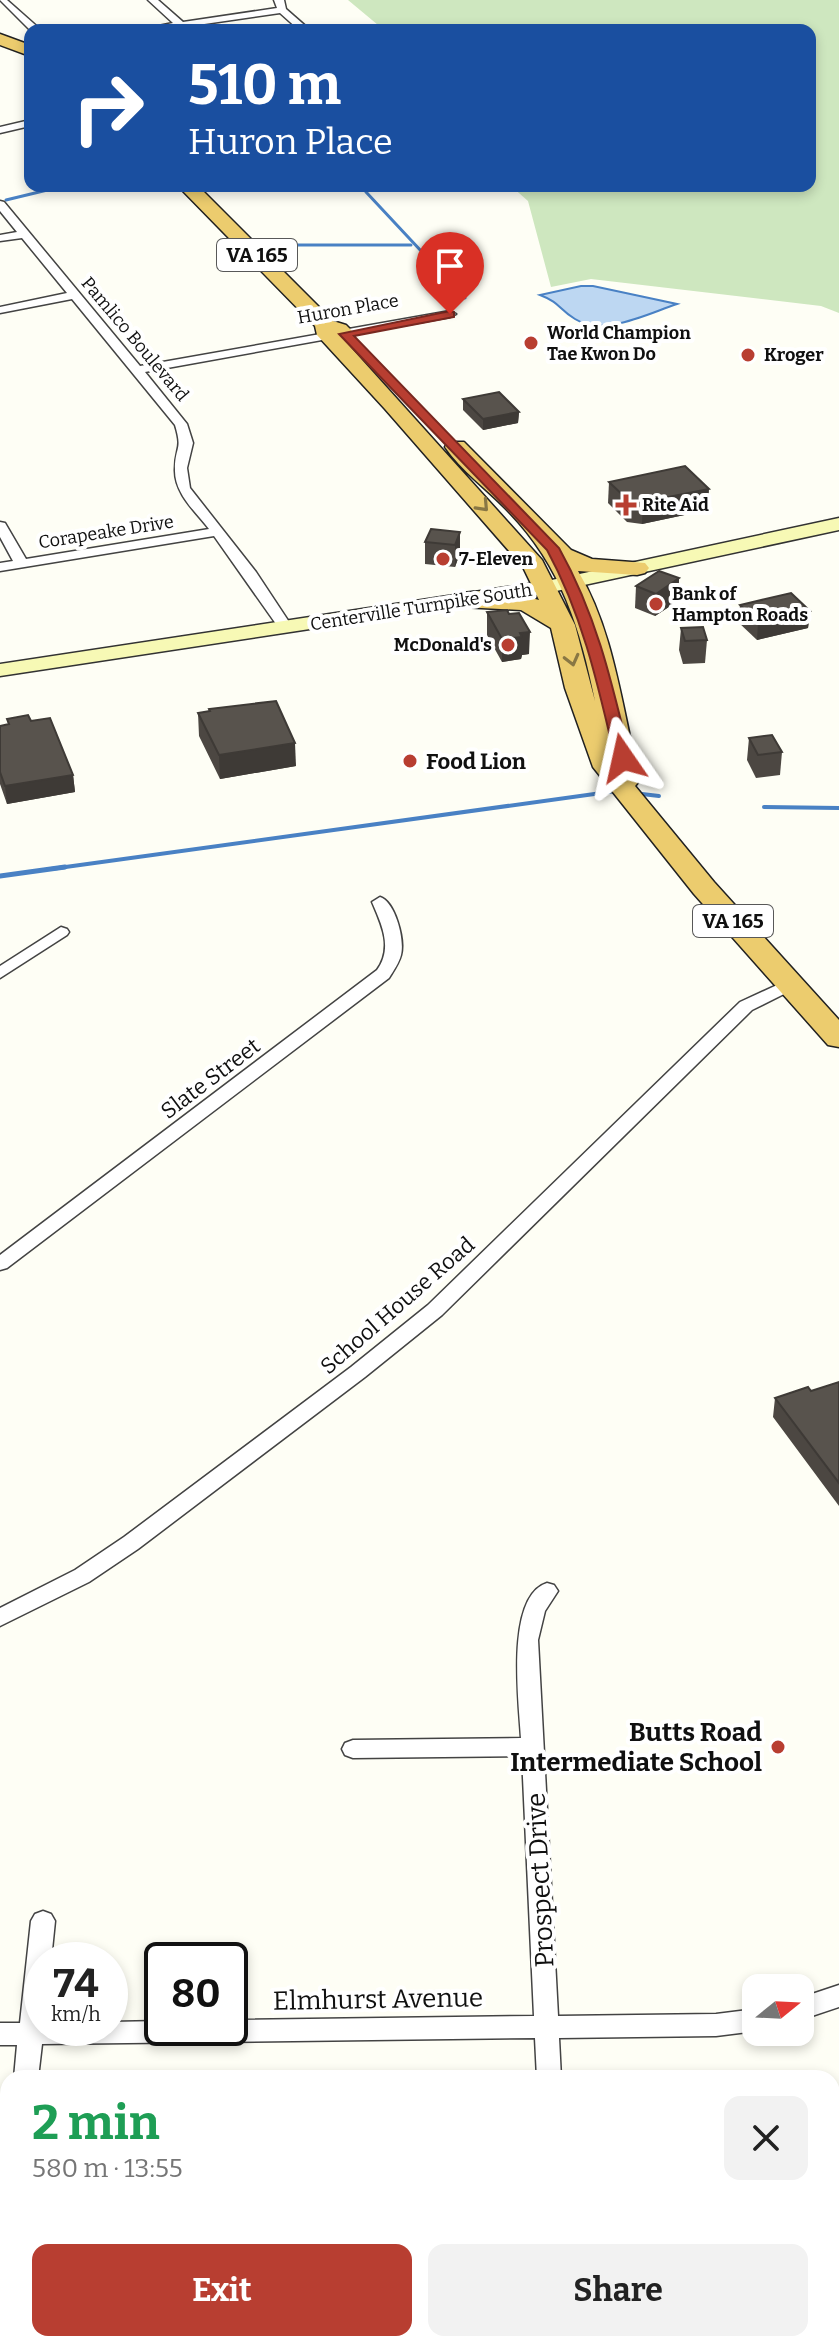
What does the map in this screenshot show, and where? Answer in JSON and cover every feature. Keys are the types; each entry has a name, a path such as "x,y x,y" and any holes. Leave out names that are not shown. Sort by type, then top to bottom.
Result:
{"highway":[{"path":"0,39 24,49"},
{"name":"VA 165","path":"193,192 476,467 518,489 536,492 523,502 521,512 553,548 563,625 594,739 606,767 704,888 839,1038"},
{"name":"VA 165","path":"333,331 448,469 559,584 597,650 633,799"},
{"path":"448,469 476,467"},
{"path":"553,548 566,560 580,566 637,568"},
{"path":"462,600 534,605 548,611 563,625"}],"main road":[{"name":"Centerville Turnpike South","path":"0,670 559,584 839,524"}],"street":[{"path":"2,0 29,24"},
{"path":"153,0 180,24"},
{"path":"186,24 280,5 299,24"},
{"path":"0,130 24,124"},
{"name":"Pamlico Boulevard","path":"0,204 181,424 187,443 181,468 184,488 251,575 286,628"},
{"path":"0,238 25,234"},
{"path":"0,310 76,295"},
{"name":"Huron Place","path":"137,370 333,331 448,312"},
{"path":"0,526 22,564"},
{"name":"Corapeake Drive","path":"0,567 217,532"},
{"name":"Slate Street","path":"0,1264 383,974 390,966 396,948 380,902"},
{"path":"0,973 61,932"},
{"name":"School House Road","path":"0,1618 82,1576 131,1543 358,1372 452,1294 746,1006 790,984"},
{"name":"Prospect Drive","path":"547,1591 535,1610 527,1640 549,2070"},
{"path":"353,1749 532,1747"},
{"path":"41,1942 43,1921"},
{"path":"814,2004 839,1996"},
{"name":"Elmhurst Avenue","path":"128,2032 716,2025 742,2022"},
{"name":"Elmhurst Avenue","path":"0,2034 24,2033"},
{"path":"27,2070 30,2046"}],"green space":[{"path":"348,0 839,0 839,313 821,306 591,279 551,287 528,201 518,192 816,192 816,24 377,24"}],"water":[{"path":"581,286 677,304 626,322 599,326 575,319 540,295"}],"building":[{"path":"499,392 519,412 483,419 463,399"},
{"path":"685,466 709,489 643,502 628,500 609,482"},
{"path":"431,529 460,532 455,545 425,542"},
{"path":"659,571 679,578 656,594 636,586"},
{"path":"791,593 810,611 758,623 740,605"},
{"path":"507,610 509,614 519,613 530,632 520,633 522,637 502,639 487,612"},
{"path":"703,627 707,640 685,641 681,628"},
{"path":"276,701 295,743 219,755 198,713 209,709"},
{"path":"28,715 31,721 50,718 73,775 5,786 0,772 0,726 9,724 7,719"},
{"path":"772,735 782,752 758,755 749,738"},
{"path":"839,1382 839,1483 775,1398 808,1387 811,1391"}],"waterway":[{"path":"6,200 39,192"},
{"path":"366,192 465,298"},
{"path":"273,245 411,245"},
{"path":"51,869 616,791"},
{"path":"642,794 659,796"},
{"path":"764,807 839,808"},
{"path":"0,876 65,867"}],"place":[{"name":"World Champion Tae Kwon Do","path":"531,343"},
{"name":"Kroger","path":"748,355"},
{"name":"Rite Aid","path":"626,505"},
{"name":"7-Eleven","path":"443,559"},
{"name":"Bank of Hampton Roads","path":"656,604"},
{"name":"McDonald's","path":"508,645"},
{"name":"Food Lion","path":"410,761"},
{"name":"Butts Road Intermediate School","path":"778,1747"}],"route":[{"path":"450,314 345,334 553,548 571,582 597,650 623,758"}]}
